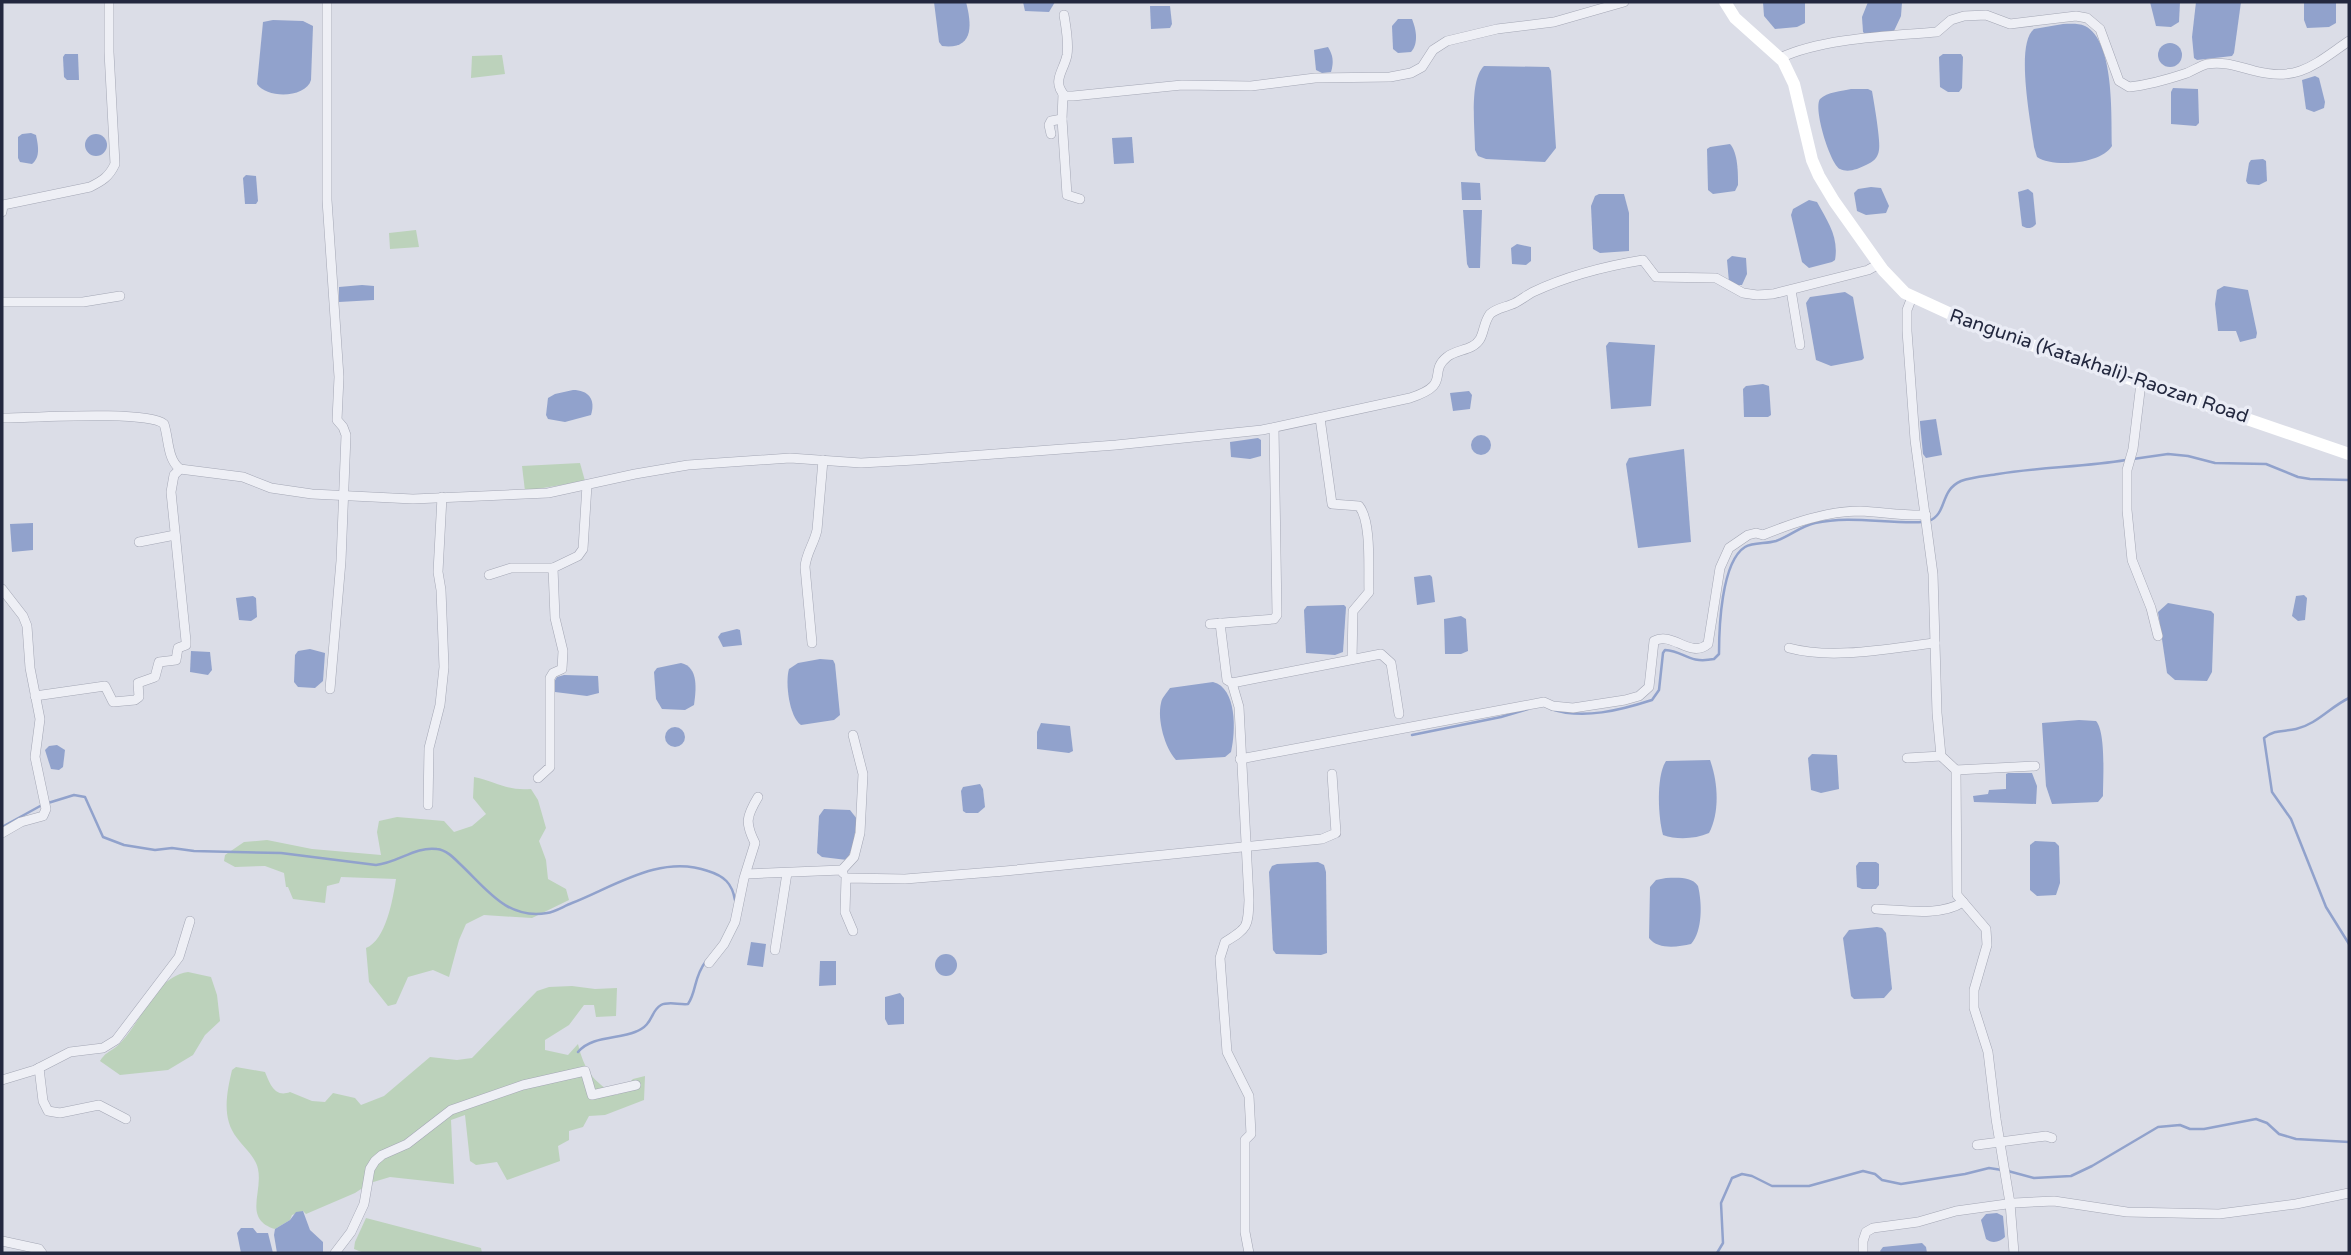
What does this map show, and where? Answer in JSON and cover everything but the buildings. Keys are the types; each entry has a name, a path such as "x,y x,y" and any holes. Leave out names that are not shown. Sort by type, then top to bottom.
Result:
{"main road":[{"name":"Rangunia (Katakhali)-Raozan Road","path":"1725,2 1735,18 1780,58 1794,84 1812,160 1819,176 1879,264 1896,285 1912,297 1979,327 2348,450"}],"street":[{"path":"2,212 3,205 90,187 104,181 111,173 115,164 108,52 109,2"},
{"path":"327,2 327,200 338,377 337,416 346,435 339,592 330,689"},
{"path":"1063,94 1073,96 1200,84 1251,86 1315,78 1390,77 1411,73 1422,67 1433,50 1447,41 1497,29 1554,22 1624,2"},
{"path":"1064,15 1067,54 1058,83 1063,94 1067,195 1080,199"},
{"path":"1780,58 1793,52 1826,45 1937,32 1951,20 1964,16 1986,15 2010,24 2021,24 2076,16 2087,18 2100,29 2119,81 2129,87 2222,63 2274,75 2288,75 2313,66 2349,41"},
{"path":"1051,134 1051,121 1062,119"},
{"path":"2,418 124,416 161,421 173,462 180,469 243,477 271,488 387,499 548,493 688,465 790,458 861,463 915,460 1116,445 1274,428 1410,398 1429,390 1437,382 1443,361 1451,354 1479,341 1490,314 1497,309 1534,292 1602,268 1643,260 1656,277 1716,278 1743,293 1757,295 1791,290 1868,270 1879,264"},
{"path":"1791,290 1800,345"},
{"path":"2,302 83,302 120,296"},
{"path":"1912,297 1907,310 1908,345 1915,440 1933,574 1937,713 1941,756 1956,770 2035,766"},
{"path":"2141,383 2133,449 2127,470 2127,510 2132,560 2151,608 2158,636"},
{"path":"1321,418 1332,504 1359,506 1363,512 1366,531 1369,592 1353,611 1352,659"},
{"path":"1274,428 1278,615 1274,619 1215,623 1227,680 1233,683 1377,654 1391,663 1399,714"},
{"path":"812,643 805,567 806,557 817,530 823,460"},
{"path":"35,696 102,685 107,687 113,702 135,700 139,697 138,683 155,677 159,662 176,660 178,648 186,645 172,492 174,475 180,469"},
{"path":"489,575 511,568 553,568 578,556 583,549 587,485"},
{"path":"428,805 429,748 440,705 444,667 442,596 438,572 442,497"},
{"path":"1240,759 1544,702 1573,708 1639,696 1649,687 1654,641 1668,638 1696,649 1708,644 1720,569 1729,548 1748,535 1763,535 1789,524 1835,513 1856,511 1926,515"},
{"path":"139,542 175,535"},
{"path":"538,778 550,767 550,678 553,673 562,669 563,651 555,618 553,568"},
{"path":"2,589 25,619 40,719 35,757 46,809 43,816 21,822 2,833"},
{"path":"1789,648 1817,653 1935,643"},
{"path":"1233,683 1239,707 1249,900 1246,927 1243,932 1225,942 1220,958 1227,1052 1249,1096 1251,1134 1245,1140 1245,1232 1249,1253"},
{"path":"853,735 863,774 860,833 854,857 844,874 845,912 853,931"},
{"path":"1907,758 1941,756"},
{"path":"1956,770 1956,895 1986,929 1987,945 1974,990 1974,1008 1988,1052 2010,1203 2014,1253"},
{"path":"746,874 844,874 905,879 1301,843 1336,833 1332,774"},
{"path":"709,963 724,944 734,922 755,843 747,822 758,797"},
{"path":"775,950 787,873"},
{"path":"1876,909 1940,910 1952,909 1963,902"},
{"path":"2,1080 39,1068 70,1052 103,1048 116,1040 179,957 190,921"},
{"path":"39,1068 43,1101 48,1111 60,1113 99,1105 126,1119"},
{"path":"335,1253 351,1232 364,1204 370,1169 376,1161 407,1144 451,1110 523,1085 585,1071 592,1096 636,1085"},
{"path":"1977,1144 2046,1136 2052,1138"},
{"path":"1863,1253 1866,1232 1873,1228 1917,1222 1975,1207 2054,1201 2127,1212 2219,1213 2296,1204 2349,1193"},
{"path":"2,1241 39,1249 42,1253"}],"green space":[{"path":"502,55 505,74 471,78 472,56"},
{"path":"416,230 419,247 390,249 389,233"},
{"path":"580,463 585,481 525,491 522,466"},
{"path":"474,777 508,787 531,789 538,800 546,828 539,841 546,860 548,879 566,889 569,900 532,918 484,915 466,924 449,977 433,970 408,977 396,1004 388,1006 369,982 366,948 379,937 383,928 396,879 341,877 339,883 327,886 325,903 293,899 286,887 284,873 265,866 235,867 224,861 225,855 244,842 267,840 312,849 381,855 377,832 379,821 397,817 444,821 454,832 472,826 486,814 473,798"},
{"path":"188,972 211,977 217,995 220,1021 205,1035 193,1055 168,1070 120,1075 100,1061 125,1038 156,992 176,976"},
{"path":"549,987 617,988 616,1016 596,1017 594,1005 584,1005 569,1025 545,1040 545,1050 568,1055 578,1044 591,1075 617,1095 633,1079 645,1076 644,1100 605,1115 589,1116 583,1127 569,1131 569,1140 558,1146 560,1161 507,1180 497,1162 476,1165 470,1161 465,1115 451,1120 454,1184 390,1177 370,1183 355,1193 306,1214 303,1211 292,1215 290,1220 275,1229 265,1225 260,1219 256,1204 259,1178 257,1164 232,1130 227,1113 228,1087 232,1070 236,1067 265,1072 274,1089 280,1093 290,1092 312,1101 325,1102 333,1093 355,1098 361,1105 384,1096 430,1057 457,1060 472,1058 537,991"},
{"path":"366,1218 481,1248 482,1253 364,1253 354,1249"}],"water":[{"path":"934,2 966,2 968,34 960,44 942,46 939,42"},
{"path":"1023,2 1055,2 1049,12 1025,11"},
{"path":"1763,2 1805,2 1805,23 1797,27 1775,29 1764,16"},
{"path":"1868,2 1902,2 1901,16 1894,31 1866,35 1863,32 1862,17"},
{"path":"2150,2 2180,2 2179,22 2171,27 2156,26"},
{"path":"2196,2 2241,2 2232,56 2197,60 2194,58 2192,37"},
{"path":"2304,2 2336,2 2336,23 2329,27 2307,28"},
{"path":"1150,6 1170,6 1170,28 1151,29"},
{"path":"1398,19 1412,19 1416,40 1411,52 1398,53 1393,49 1392,26"},
{"path":"303,21 313,26 311,80 308,86 294,93 277,94 262,89 257,84 263,22"},
{"path":"2063,24 2085,26 2095,34 2102,47 2111,99 2112,146 2098,157 2065,163 2037,157 2025,67 2028,37 2034,29"},
{"path":"2170,43 2179,46 2182,55 2179,64 2170,67 2161,64 2158,55 2161,46"},
{"path":"1328,47 1332,68 1331,72 1322,73 1316,70 1314,50"},
{"path":"65,54 78,54 79,80 67,80 64,77"},
{"path":"1943,54 1961,54 1963,57 1962,88 1959,92 1948,92 1940,87 1939,57"},
{"path":"1484,66 1549,67 1556,148 1545,162 1486,159 1478,156 1475,150 1475,93 1479,73"},
{"path":"2315,76 2319,78 2325,102 2324,108 2314,112 2306,109 2302,80"},
{"path":"2173,88 2198,89 2199,123 2196,126 2171,124"},
{"path":"1851,89 1872,91 1879,146 1878,155 1873,161 1846,171 1836,165 1827,147 1818,104 1820,99 1827,95"},
{"path":"31,133 36,135 37,158 32,164 20,162 18,137"},
{"path":"96,134 106,141 107,145 100,155 96,156 86,149 85,145 92,135"},
{"path":"1132,137 1134,163 1114,164 1112,138"},
{"path":"1730,144 1736,158 1738,185 1735,191 1713,194 1708,190 1707,149"},
{"path":"2251,160 2266,161 2267,181 2259,185 2248,184 2246,181 2249,163"},
{"path":"246,175 256,176 256,204 245,204 243,178"},
{"path":"1461,182 1480,183 1481,200 1462,200"},
{"path":"1881,188 1889,206 1886,213 1866,215 1857,211 1854,193 1858,189"},
{"path":"2028,189 2033,193 2036,224 2026,228 2022,226 2018,192"},
{"path":"1624,194 1629,213 1629,251 1600,253 1593,249 1591,206 1595,196"},
{"path":"1809,200 1817,202 1829,223 1836,252 1832,262 1809,268 1802,262 1791,215 1793,209"},
{"path":"1463,210 1482,210 1480,268 1469,268 1467,264"},
{"path":"1517,244 1531,247 1531,261 1526,265 1512,264 1511,248"},
{"path":"1732,256 1746,258 1747,274 1742,285 1729,282 1727,260"},
{"path":"374,286 374,300 339,302 339,287"},
{"path":"2224,286 2248,290 2256,338 2240,342 2236,331 2218,331 2215,304 2217,290"},
{"path":"1845,292 1853,297 1864,358 1831,366 1816,360 1806,303 1810,297"},
{"path":"1609,342 1655,345 1651,406 1611,409 1606,346"},
{"path":"1746,386 1769,386 1771,415 1744,417 1743,389"},
{"path":"573,390 590,396 591,415 565,422 548,419 548,398"},
{"path":"1469,391 1472,395 1470,409 1453,411 1450,393"},
{"path":"1936,419 1942,455 1926,458 1923,454 1920,421"},
{"path":"1481,435 1488,438 1491,445 1488,452 1481,455 1474,452 1471,445 1474,438"},
{"path":"1258,438 1261,440 1261,456 1250,459 1231,457 1230,442"},
{"path":"1684,449 1691,542 1638,548 1626,464 1629,458"},
{"path":"33,523 33,550 12,552 10,524"},
{"path":"1430,575 1435,602 1417,605 1414,577"},
{"path":"2304,595 2307,598 2305,620 2298,621 2292,616 2296,596"},
{"path":"236,598 256,598 257,617 251,621 239,620"},
{"path":"2168,603 2211,611 2214,614 2212,672 2207,681 2175,680 2167,673 2158,612"},
{"path":"1344,605 1343,652 1335,655 1306,653 1304,610 1307,606"},
{"path":"1461,616 1466,619 1468,651 1445,654 1444,619"},
{"path":"740,630 742,645 723,647 718,637 721,633"},
{"path":"310,649 325,653 323,681 315,688 298,687 294,682 295,655 298,651"},
{"path":"191,651 210,652 212,670 208,675 190,672"},
{"path":"820,659 833,660 835,664 840,715 834,720 801,725 793,715 789,699 789,669 798,663"},
{"path":"681,663 687,665 694,674 694,705 685,710 662,709 656,699 654,672 657,668"},
{"path":"598,676 599,693 587,696 555,692 554,682 557,677"},
{"path":"1213,682 1221,686 1231,701 1234,733 1231,752 1225,757 1176,760 1168,748 1161,725 1162,699 1170,688"},
{"path":"2096,721 2099,727 2103,756 2103,796 2098,802 2052,804 2046,786 2042,723"},
{"path":"1041,723 1070,726 1073,751 1069,753 1037,749 1037,732"},
{"path":"675,727 682,730 685,737 682,744 675,747 668,744 665,737 668,730"},
{"path":"57,745 65,750 63,767 59,770 51,769 45,750 49,746"},
{"path":"1812,754 1837,755 1839,789 1821,793 1811,790 1808,758"},
{"path":"1710,760 1717,797 1713,825 1709,833 1686,838 1663,835 1659,797 1666,761"},
{"path":"2008,773 2032,773 2037,786 2036,804 1974,802 1973,796 1988,794 1989,790 2006,789"},
{"path":"980,784 985,807 978,813 966,813 963,811 961,791 963,787"},
{"path":"824,809 850,810 857,819 853,846 847,860 822,857 817,853 819,816"},
{"path":"2035,841 2055,842 2059,846 2060,883 2056,895 2037,896 2030,890 2030,845"},
{"path":"1318,862 1324,865 1326,872 1327,953 1276,954 1273,950 1269,872 1272,866 1277,864"},
{"path":"1859,862 1879,864 1879,885 1876,889 1857,887 1856,866"},
{"path":"1688,879 1698,886 1700,924 1691,944 1663,946 1649,938 1650,887 1656,880"},
{"path":"1877,927 1886,933 1892,989 1884,998 1854,999 1851,996 1843,938 1849,930"},
{"path":"751,942 766,944 763,967 747,965"},
{"path":"946,954 954,957 957,965 954,973 946,976 938,973 935,965 938,957"},
{"path":"820,961 836,961 836,985 819,986"},
{"path":"900,993 904,998 904,1024 888,1025 885,1019 885,997"},
{"path":"303,1211 310,1230 323,1242 323,1253 277,1253 275,1229 290,1220 296,1212"},
{"path":"1997,1213 2003,1216 2005,1237 1991,1242 1986,1239 1981,1220 1986,1214"},
{"path":"241,1228 253,1228 257,1233 268,1233 273,1253 241,1253 237,1233"},
{"path":"1922,1243 1927,1253 1880,1251 1883,1247"}],"waterway":[{"path":"2133,459 2168,454 2215,463 2266,464 2310,479 2349,480"},
{"path":"1929,521 1939,513 1949,490 1961,481 2014,472 2126,460"},
{"path":"1551,709 1589,714 1652,700 1659,690 1665,650 1692,659 1714,659 1719,654 1726,581 1737,555 1745,547 1776,541 1810,524 1828,521 1923,522"},
{"path":"2349,698 2304,727 2276,732 2264,738 2272,792 2291,819 2326,907 2349,944"},
{"path":"1412,735 1528,709"},
{"path":"48,803 74,795 85,797 103,837 124,845 155,850 172,848 281,853 376,865 421,850 440,850 452,856 488,892 508,907 533,914 553,911 638,874 673,866 690,867 719,875 732,889 735,900"},
{"path":"2,827 42,805"},
{"path":"578,1052 590,1043 641,1029 661,1005 688,1004 706,961"},
{"path":"2008,1171 2034,1178 2071,1176 2158,1127 2180,1125 2190,1129 2204,1129 2256,1119 2267,1123 2279,1134 2296,1139 2349,1142"},
{"path":"1717,1253 1723,1243 1721,1203 1732,1178 1742,1174 1772,1186 1809,1186 1863,1171 1875,1174 1882,1180 1901,1184 1989,1168 2002,1170"}]}
